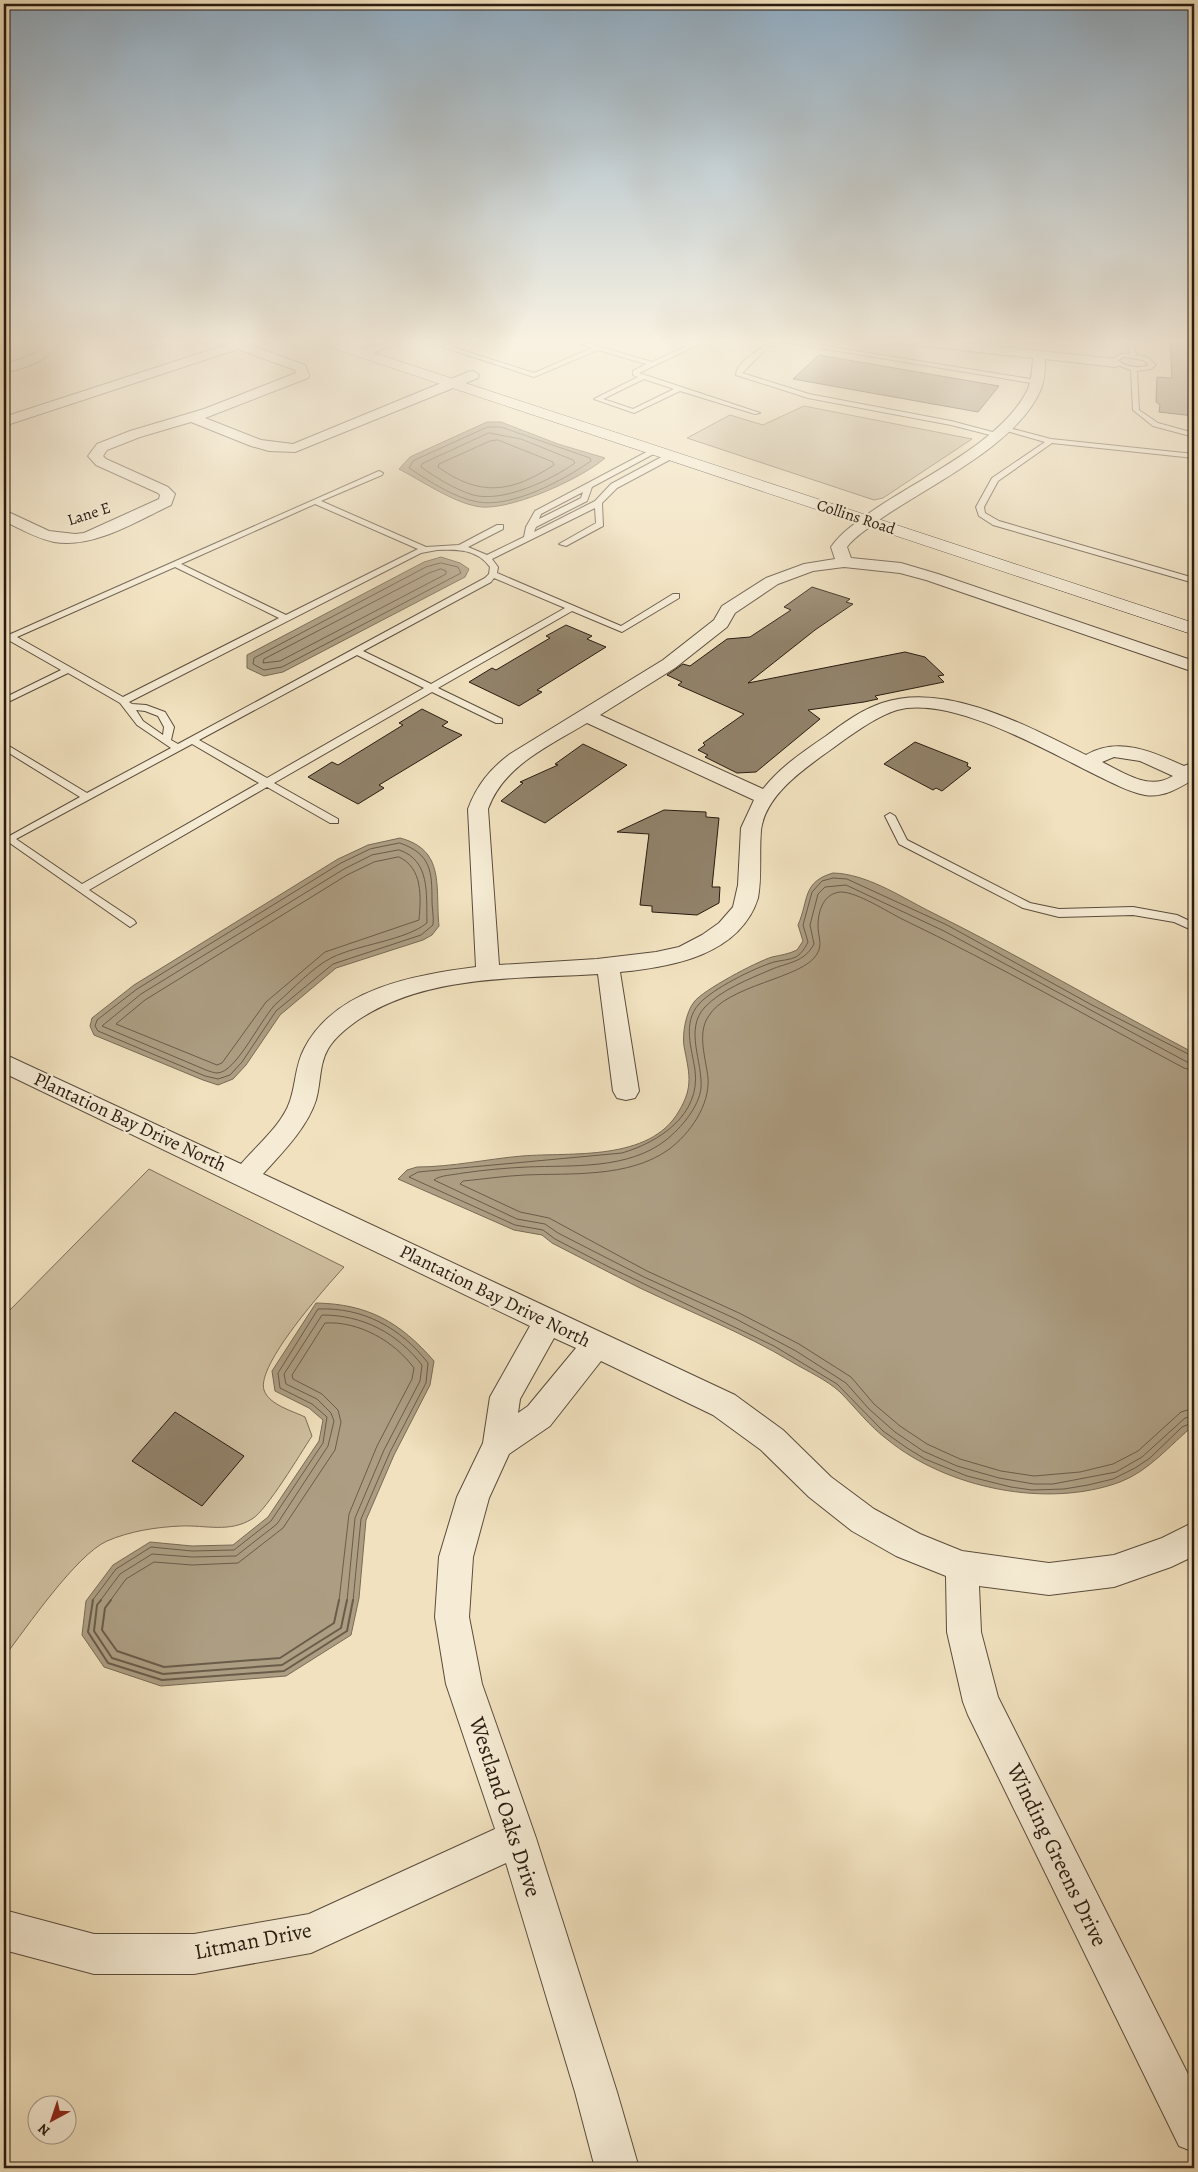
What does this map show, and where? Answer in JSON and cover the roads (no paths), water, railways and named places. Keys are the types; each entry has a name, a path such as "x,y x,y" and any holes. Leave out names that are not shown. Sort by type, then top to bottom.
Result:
{"main road":[{"name":"Collins Road","path":"629,440 1194,612"},
{"path":"661,440 664,442 664,452"},
{"name":"Collins Road","path":"670,440 1194,628"}],"street":[{"name":"Lane E","path":"4,515 46,536 62,540 74,540 87,537 161,506 168,498 168,494 163,490 101,462 95,456 102,447 120,440"},
{"path":"249,440 265,447 283,449 296,448 314,440"},
{"path":"844,562 839,548 844,539 875,515 988,440"},
{"path":"488,972 478,809 495,775 517,758 669,664 721,623 728,610 772,581 810,567 844,562 901,568 1194,667"},
{"path":"245,1177 276,1140 303,1101 311,1054 326,1034 364,1002 397,990 488,972 608,966 676,957 709,941 737,919 747,898 752,823 766,798 788,774 845,731 881,710 899,704 920,703 950,707 1037,738 1132,784 1159,790 1191,772"},
{"path":"585,716 766,798"},
{"path":"1088,762 1106,752 1121,751 1191,772"},
{"path":"608,966 626,1090"},
{"name":"Plantation Bay Drive North","path":"4,1063 724,1405 772,1440 820,1487 863,1520 908,1545 962,1567 1049,1579 1114,1571 1171,1551 1194,1538"},
{"path":"498,1444 505,1397 548,1321"},
{"path":"498,1444 539,1416 596,1345"},
{"name":"Westland Oaks Drive","path":"498,1444 473,1497 456,1557 452,1617 464,1684 516,1838 594,2083 617,2168"},
{"name":"Winding Greens Drive","path":"962,1567 964,1632 981,1702 1194,2131"},
{"name":"Litman Drive","path":"4,1930 94,1954 194,1954 311,1933 516,1838"}],"lane":[{"path":"1050,440 995,480 982,501 980,508 982,514 1002,525 1194,582"},
{"path":"1054,440 1194,456"},
{"path":"527,538 530,527 584,499 589,486 664,452"},
{"path":"488,558 598,503 614,486 664,452"},
{"path":"7,639 379,473"},
{"path":"130,923 9,839 488,580 493,574 494,567 488,558 475,551 459,548 425,549 314,502"},
{"path":"563,544 600,524 598,503"},
{"path":"459,548 500,526"},
{"path":"126,704 286,618 425,549"},
{"path":"175,564 286,618"},
{"path":"493,574 570,608 622,628 676,596"},
{"path":"82,889 570,608"},
{"path":"7,639 68,670 126,704 162,714 168,727 166,741"},
{"path":"356,652 499,721"},
{"path":"4,701 68,670"},
{"path":"126,704 145,727 178,748"},
{"path":"192,740 334,821"},
{"path":"4,746 87,797"},
{"path":"890,816 903,842 1027,906 1059,913 1133,911 1177,918 1194,927"}],"water":[{"path":"447,440 549,440 605,458 580,475 524,500 488,507 475,506 456,500 399,469 410,457"},
{"path":"441,557 460,563 469,569 465,577 283,672 264,676 247,668 247,655 424,562"},
{"path":"400,838 415,844 425,851 432,861 437,885 439,926 432,935 423,940 336,968 280,1015 246,1065 233,1079 218,1085 94,1035 90,1026 92,1018 134,985 338,859 368,845"},
{"path":"833,873 858,877 893,892 1194,1053 1194,1425 1159,1457 1131,1477 1091,1490 1061,1494 999,1489 968,1482 939,1471 912,1457 881,1435 840,1392 829,1384 774,1351 629,1282 552,1243 542,1235 514,1230 398,1179 407,1170 417,1167 443,1166 522,1156 608,1151 630,1147 649,1139 666,1127 679,1111 687,1094 689,1072 684,1035 685,1023 691,1006 699,997 743,970 772,957 797,950 803,941 798,925 808,893 816,881"},
{"path":"316,1303 352,1307 382,1318 409,1336 434,1361 430,1385 394,1455 366,1520 359,1598 351,1635 286,1676 161,1686 104,1667 82,1635 86,1601 113,1565 150,1542 192,1546 233,1545 268,1517 319,1441 323,1420 309,1408 275,1391 272,1371"}]}
